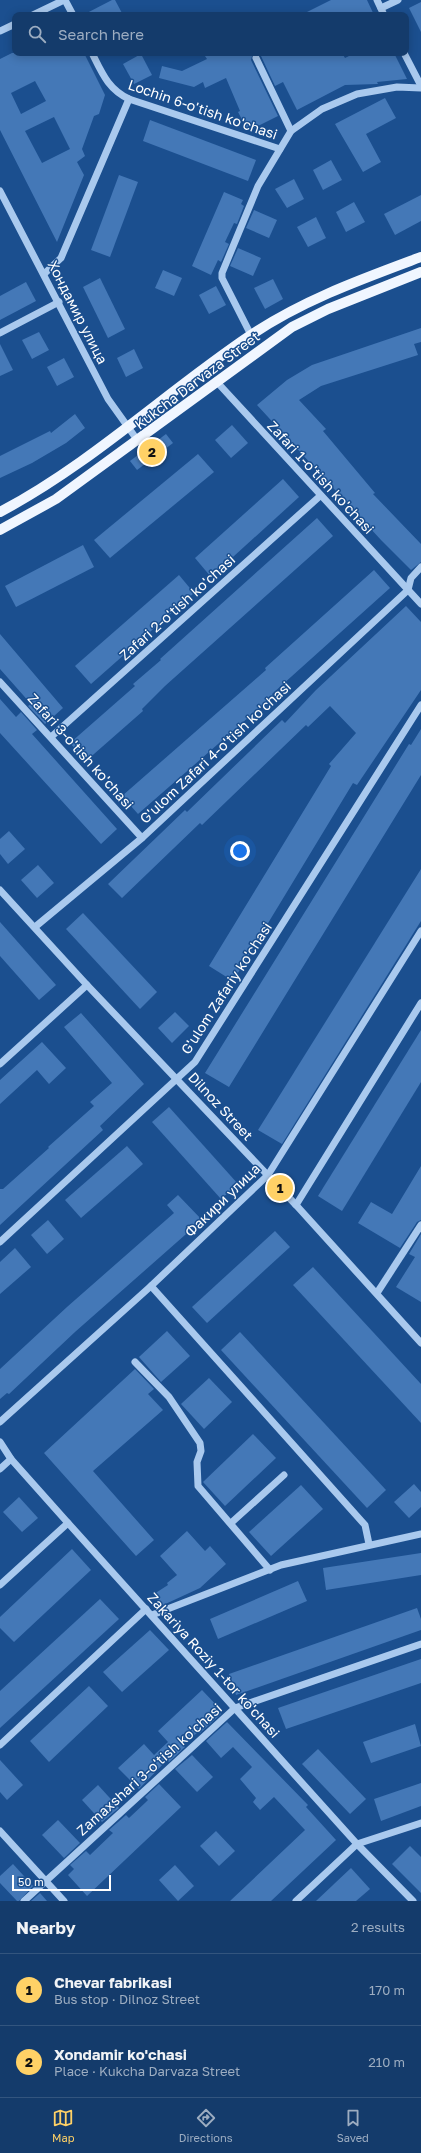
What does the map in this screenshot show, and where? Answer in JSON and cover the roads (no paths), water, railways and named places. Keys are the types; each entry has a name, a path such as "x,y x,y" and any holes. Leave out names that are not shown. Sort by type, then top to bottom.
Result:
{"main road":[{"name":"Kukcha Darvaza Street","path":"0,512 60,476 251,335 323,295 421,257"},
{"name":"Kukcha Darvaza Street","path":"0,530 56,499 138,441 216,381 280,335 303,321 328,309 421,272"}],"street":[{"path":"39,12 64,0 71,12"},
{"path":"377,0 383,12 398,0"},
{"path":"0,31 12,25"},
{"name":"Lochin 6-o'tish ko'chasi","path":"94,56 107,83 117,93 129,99 280,149"},
{"path":"251,335 222,278 222,273 258,186 292,131 322,110 357,94 397,86 421,87 406,56"},
{"path":"256,58 292,131"},
{"path":"44,274 61,258 129,99"},
{"name":"Хондамир улица","path":"0,191 59,302 108,399 138,441"},
{"path":"0,333 59,302"},
{"name":"Zafari 1-o'tish ko'chasi","path":"216,381 320,496 421,604"},
{"name":"Zafari 2-o'tish ko'chasi","path":"51,737 320,496"},
{"path":"408,590 411,578 421,567"},
{"name":"G'ulom Zafari 4-o'tish ko'chasi","path":"35,927 142,838 408,590"},
{"name":"Zafari 3-o'tish ko'chasi","path":"0,682 142,838"},
{"name":"G'ulom Zafariy ko'chasi","path":"0,1242 195,1062 421,705"},
{"name":"Dilnoz Street","path":"0,890 86,985 178,1079 296,1205 421,1343"},
{"name":"Факири улица","path":"0,1422 151,1286 268,1175 421,931"},
{"path":"0,1064 86,985"},
{"path":"296,1205 421,1003"},
{"path":"376,1294 421,1225"},
{"path":"151,1286 364,1525 369,1544"},
{"path":"135,1362 169,1397 200,1443 201,1452 197,1462 198,1486 270,1570"},
{"name":"Zakariya Roziy 1-tor ko'chasi","path":"0,1442 11,1459 68,1523 357,1844 413,1901"},
{"path":"0,1469 11,1459"},
{"path":"231,1523 284,1475"},
{"path":"0,1584 68,1523"},
{"path":"152,1615 270,1570 369,1544 421,1534"},
{"path":"0,1745 146,1609"},
{"name":"Zamaxshari 3-o'tish ko'chasi","path":"24,1901 235,1708 421,1644"},
{"path":"296,1901 357,1844 421,1823"},
{"path":"0,1831 64,1901"}],"place":[{"name":"Xondamir ko'chasi","path":"152,452"},
{"name":"Chevar fabrikasi","path":"280,1188"}]}
